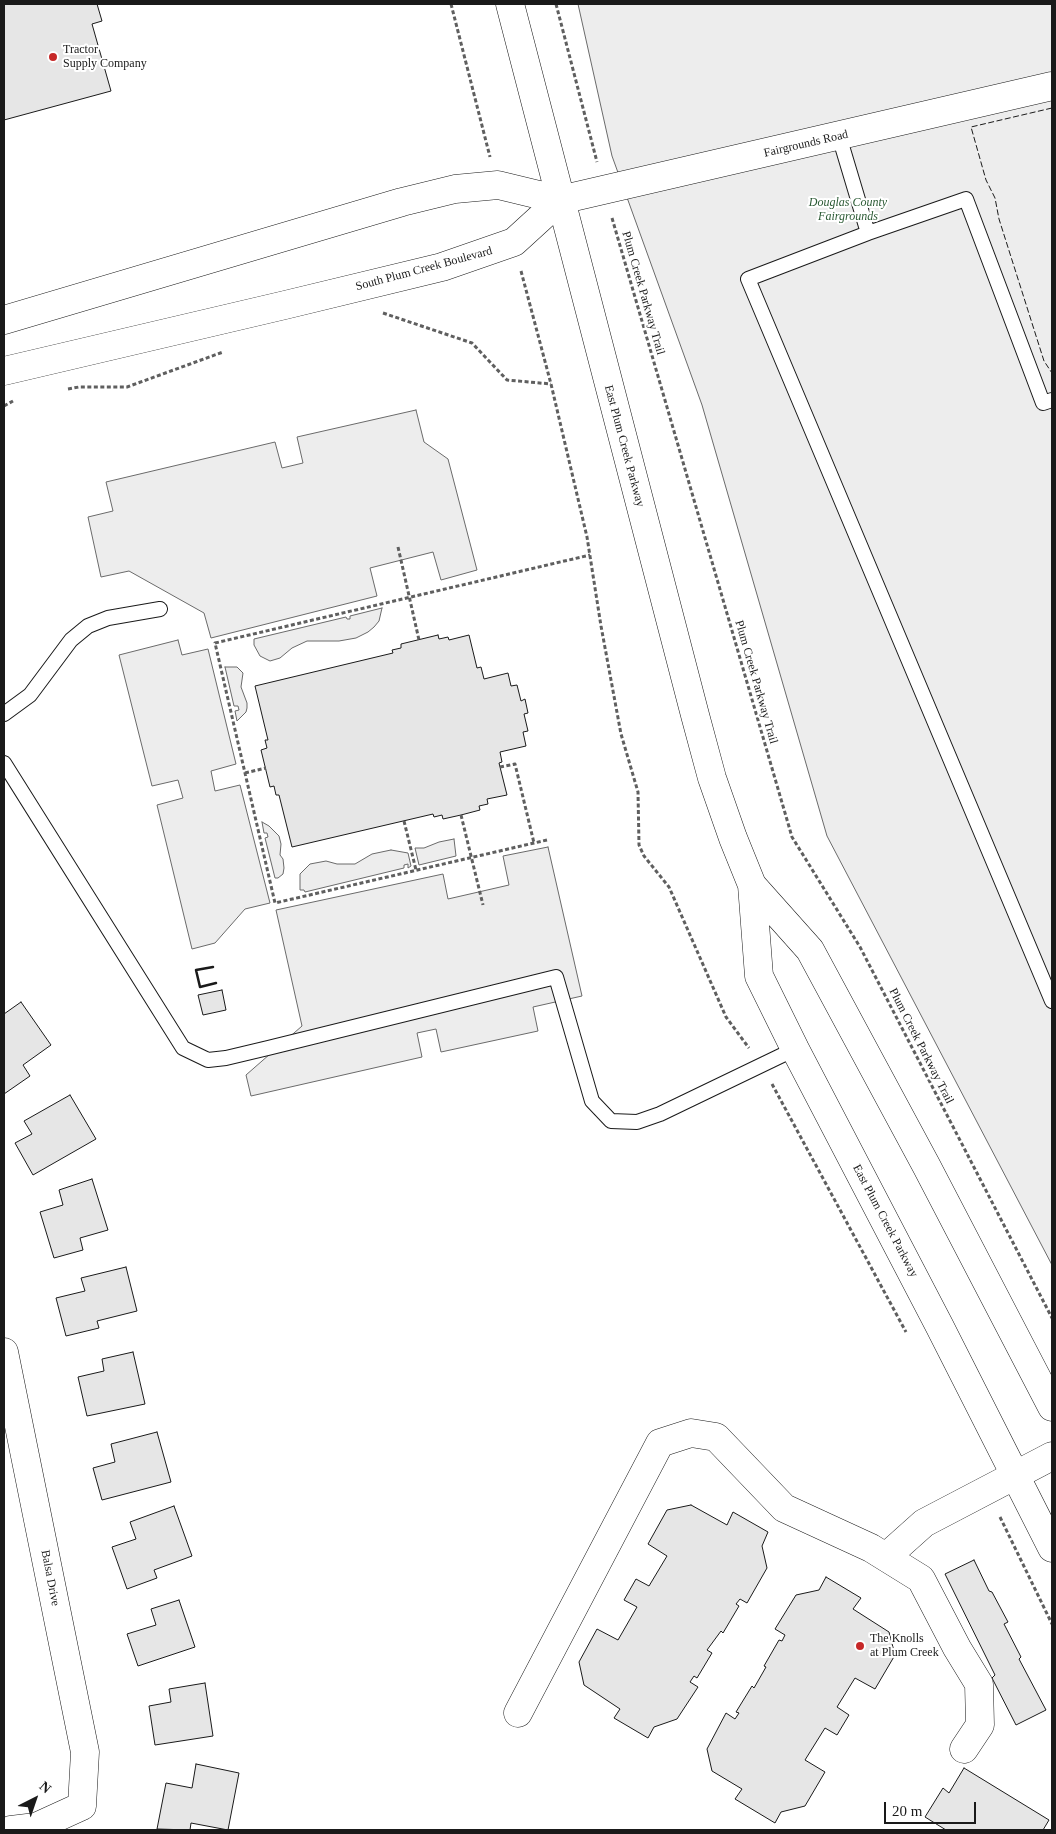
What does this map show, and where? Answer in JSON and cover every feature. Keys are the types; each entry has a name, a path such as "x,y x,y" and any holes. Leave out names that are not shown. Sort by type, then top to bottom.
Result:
{"street":[{"name":"East Plum Creek Parkway","path":"510,4 697,724 712,778 733,838 752,884 760,976 795,1049 1052,1548"},
{"name":"Fairgrounds Road","path":"560,200 1052,86"},
{"path":"4,320 402,202 455,189 498,185 560,200"},
{"name":"South Plum Creek Boulevard","path":"4,371 442,267 514,242 560,200"},
{"name":"East Plum Creek Parkway","path":"752,884 810,950 932,1176 1052,1407"},
{"name":"Balsa Drive","path":"4,1352 14,1445 85,1752 82,1806 36,1827 11,1830"},
{"path":"518,1713 660,1443 691,1433 716,1437 784,1508 871,1548 921,1579 956,1648 979,1684 980,1725 964,1749"},
{"path":"886,1558 924,1523 1052,1456"}],"lane":[{"path":"839,136 868,233"},
{"path":"1052,400 1043,403 966,199 868,233 748,279 1052,1001"},
{"path":"4,714 30,695 71,640 88,626 108,618 160,609"},
{"path":"4,763 183,1048 208,1060 226,1058 268,1048 556,977 592,1101 611,1121 637,1122 660,1114 795,1049"}],"path":[{"name":"Plum Creek Parkway Trail","path":"556,4 604,189 792,837 860,947 1052,1318"},
{"path":"376,310 472,343 507,380 551,384"},
{"path":"59,391 78,387 127,387 225,352"},
{"path":"4,406 21,399"},
{"path":"398,547 419,640"},
{"path":"547,840 275,903 215,643 590,555"},
{"path":"500,767 514,764 534,843"},
{"path":"245,773 266,768"},
{"path":"461,815 483,905"},
{"path":"404,821 416,870"}],"shaded area":[{"name":"Douglas County Fairgrounds","path":"578,4 1052,4 1052,1265 827,836 702,405 612,156"},
{"path":"416,410 424,442 448,459 477,570 441,580 433,552 370,568 377,596 211,638 204,613 129,571 101,577 88,517 113,511 106,482 275,442 282,468 303,463 297,437"},
{"path":"382,608 379,621 374,627 356,638 339,641 307,641 292,648 280,658 270,661 260,656 254,645 254,639 346,617 350,619 350,616"},
{"path":"178,640 182,655 208,649 236,764 211,771 215,791 240,785 270,903 245,909 215,943 192,949 157,805 183,798 178,780 152,786 119,655"},
{"path":"225,667 237,667 243,673 241,687 247,708 246,712 237,721 235,711 239,710 238,706 234,706"},
{"path":"262,822 279,836 281,844 280,855 283,859 284,868 283,874 278,878 275,878 265,838 268,837 267,833 264,833"},
{"path":"454,839 456,856 419,865 415,848 424,848"},
{"path":"548,847 582,996 533,1007 538,1031 441,1052 436,1029 417,1033 422,1057 251,1096 246,1075 302,1026 276,910 443,874 448,899 509,885 503,856"},
{"path":"391,850 408,853 411,866 408,868 408,864 404,865 404,868 305,892 300,890 300,874 310,864 326,861 337,864 355,864 372,854"}],"building":[{"name":"Tractor Supply Company","path":"4,4 97,4 102,21 92,24 111,91 4,120"},
{"path":"438,635 439,639 448,637 449,640 469,635 477,668 481,667 484,679 508,673 511,686 517,685 521,701 525,699 528,713 524,714 528,731 523,732 526,746 500,752 502,762 499,763 507,795 487,799 488,804 479,806 480,810 461,815 443,819 442,815 434,817 433,814 292,847 279,795 276,795 274,786 270,787 261,750 267,748 265,740 268,740 255,686 393,653 392,650 401,648 401,644"},
{"path":"222,990 226,1010 203,1015 198,995"},
{"path":"21,1002 51,1045 23,1065 30,1076 4,1094 4,1014"},
{"path":"70,1095 96,1139 33,1175 15,1143 32,1134 24,1121"},
{"path":"92,1179 108,1230 80,1238 83,1250 54,1258 40,1212 63,1205 59,1190"},
{"path":"126,1267 137,1311 97,1321 99,1328 66,1336 56,1298 85,1291 81,1278"},
{"path":"133,1352 145,1404 87,1416 78,1377 104,1371 102,1359"},
{"path":"157,1432 171,1482 102,1500 93,1468 115,1462 111,1444"},
{"path":"691,1505 727,1525 733,1512 768,1532 762,1546 767,1568 747,1603 740,1599 736,1604 739,1606 723,1633 721,1631 707,1650 712,1653 697,1678 694,1676 690,1682 698,1687 677,1719 654,1727 648,1738 614,1718 620,1709 584,1685 579,1662 597,1629 618,1640 637,1607 624,1600 636,1579 649,1586 667,1556 648,1544 667,1510"},
{"path":"174,1506 192,1556 154,1570 157,1578 127,1589 112,1547 136,1539 130,1522"},
{"path":"974,1560 989,1591 992,1592 1008,1622 1004,1624 1021,1657 1019,1659 1046,1710 1016,1725 992,1678 995,1675 945,1574"},
{"path":"826,1577 861,1598 853,1609 889,1632 895,1655 875,1689 855,1678 837,1707 849,1715 837,1735 825,1728 805,1760 825,1772 805,1806 781,1812 775,1823 735,1799 742,1789 712,1771 707,1749 726,1713 735,1719 739,1713 736,1712 752,1686 754,1688 779,1640 782,1641 785,1635 775,1629 796,1595 819,1590"},
{"path":"179,1600 195,1647 138,1666 127,1634 156,1625 151,1609"},
{"path":"205,1683 213,1736 155,1745 149,1706 171,1702 169,1689"},
{"path":"196,1764 239,1773 228,1830 191,1823 190,1830 157,1829 166,1783 192,1788"},
{"path":"964,1768 1049,1820 1043,1830 946,1830 925,1817 943,1788 949,1793"}],"fence":[{"path":"1052,108 971,127 986,180 995,198 999,219 1044,361 1052,373"}],"wall":[{"path":"213,967 196,970 200,987 216,983"}],"place":[{"name":"Tractor Supply Company","path":"53,57"},
{"name":"The Knolls at Plum Creek","path":"860,1646"}]}
